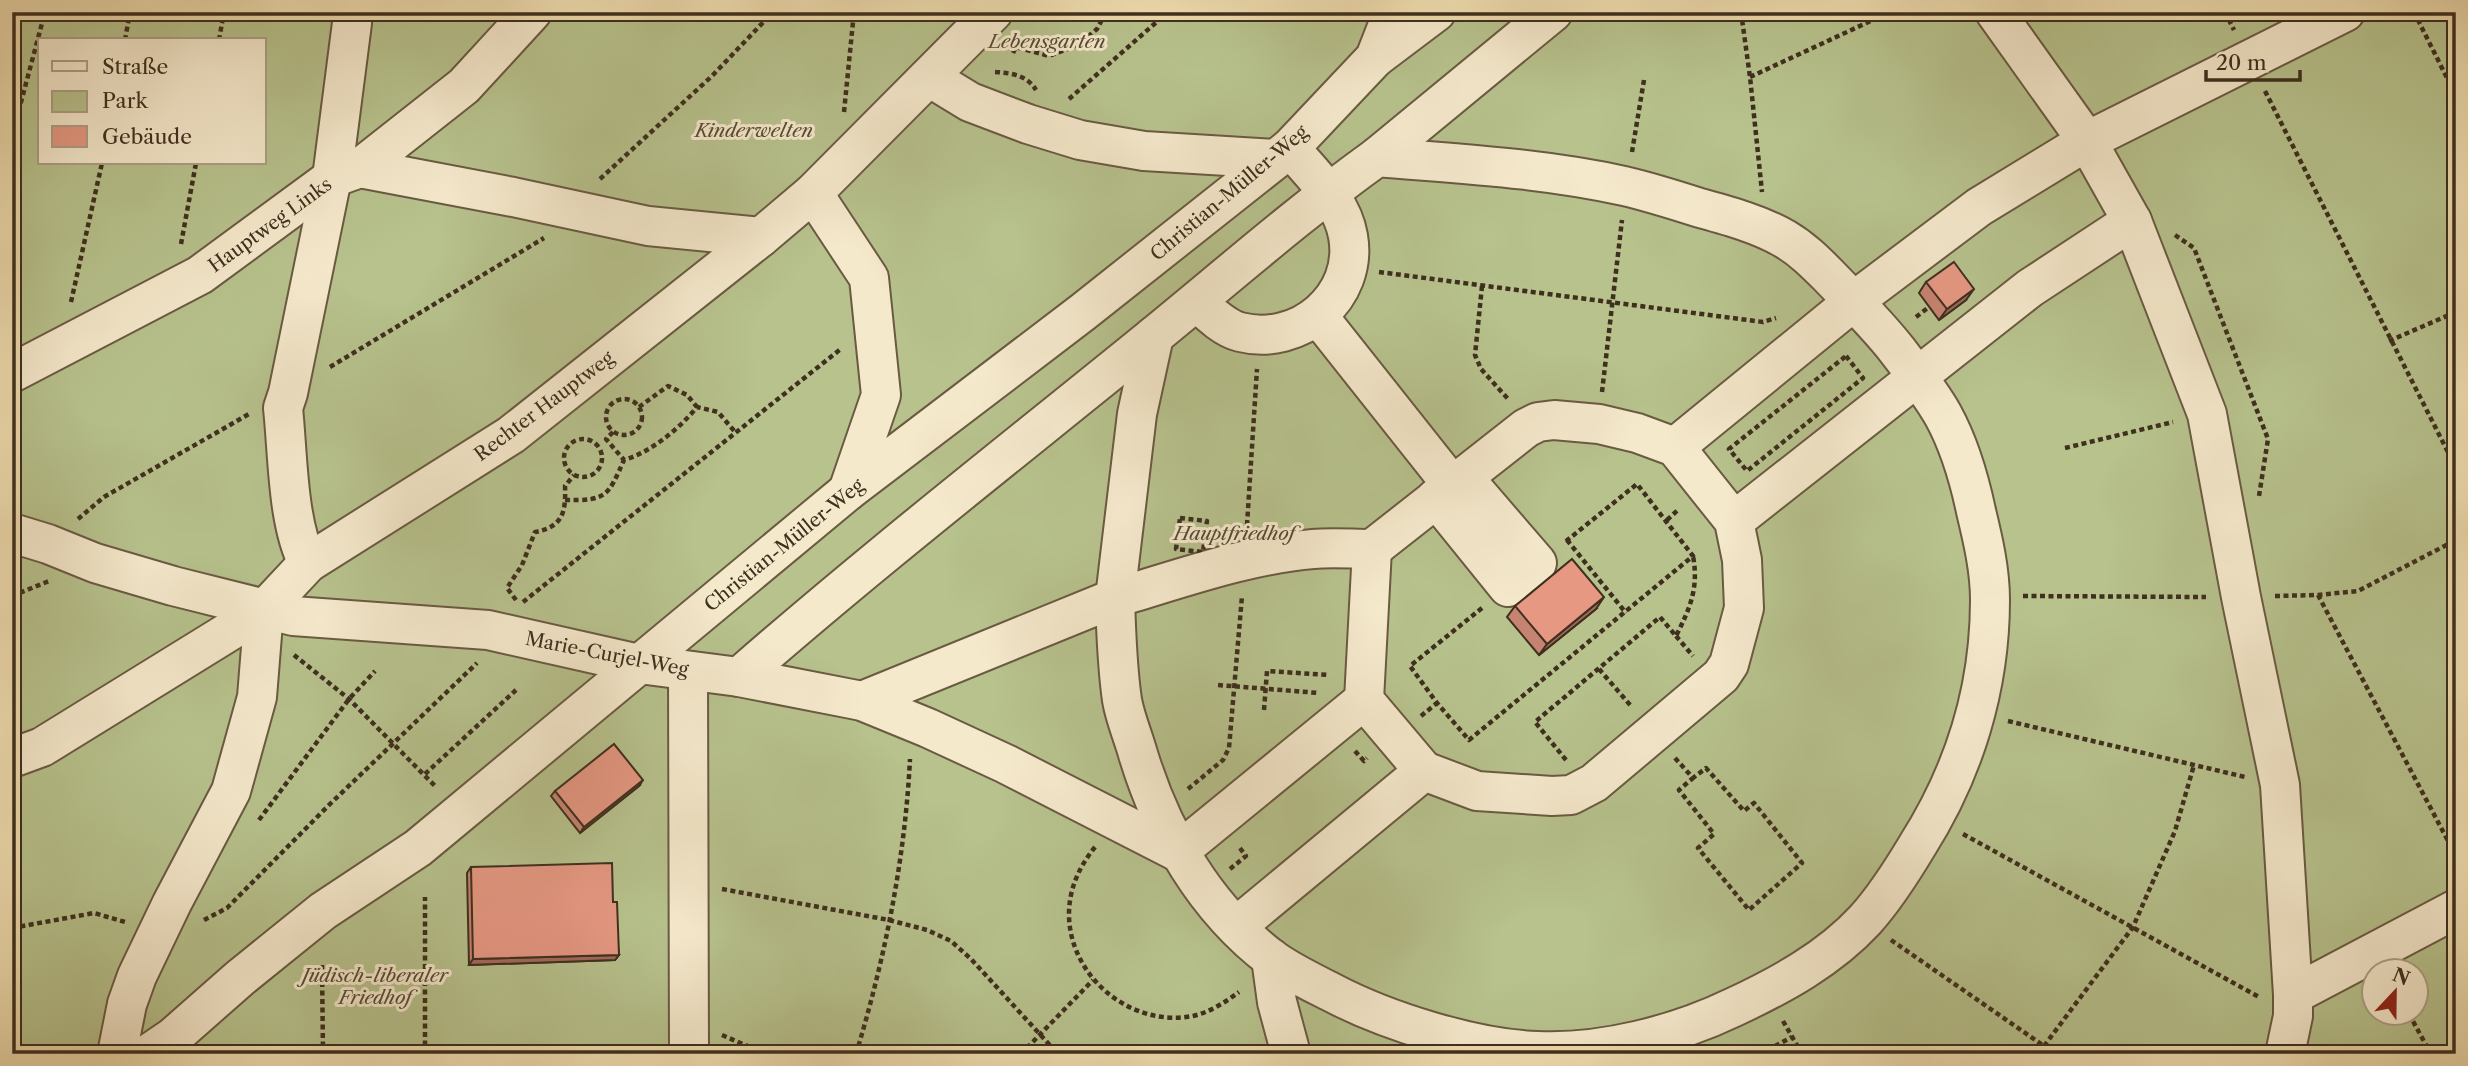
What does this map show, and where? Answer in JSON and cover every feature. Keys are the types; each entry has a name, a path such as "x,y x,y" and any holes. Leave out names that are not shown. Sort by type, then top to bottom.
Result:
{"lane":[{"path":"308,563 301,549 294,515 283,408 346,173 351,12"},
{"name":"Hauptweg Links","path":"12,373 200,275 464,86 532,12"},
{"name":"Rechter Hauptweg","path":"12,758 42,747 263,620 308,563 511,435 813,193 993,12"},
{"name":"Christian-Müller-Weg","path":"148,1054 173,1037 323,911 418,848 848,491 1083,312 1282,153 1375,58 1393,12"},
{"path":"1375,58 1436,12"},
{"path":"739,677 824,603 1553,12"},
{"path":"1995,12 2087,141 2132,221 2207,414 2280,785 2293,1005 2285,1054"},
{"path":"1675,447 1854,301 1979,207 2087,141 2345,12"},
{"path":"929,77 970,102 1080,140 1144,151 1282,153 1328,192 1345,223 1349,237 1347,268 1329,305 1318,316 1287,331 1239,332 1215,318 1196,302"},
{"path":"1154,336 1136,414 1115,598 1123,704 1150,792 1178,852 1237,926 1271,958 1346,1000 1429,1030 1489,1046 1540,1052 1600,1047 1658,1036 1712,1018 1766,992 1818,961 1864,921 1899,875 1935,818 1964,755 1976,714 1986,657 1990,596 1984,545 1974,498 1959,452 1942,413 1917,377 1854,301 1814,260 1788,240 1765,229 1627,187 1559,174 1377,157"},
{"path":"346,173 513,197 648,226 761,237"},
{"path":"813,193 869,278 881,395 848,491"},
{"path":"1734,521 2030,288 2132,221"},
{"path":"1318,316 1450,487 1508,587 1536,563"},
{"path":"862,701 1115,598 1270,555 1315,548 1372,549 1532,425 1554,420 1599,424 1637,433 1675,447 1734,521 1742,560 1744,608 1729,664 1721,676 1639,725 1594,783 1571,795 1477,791 1424,771 1345,697"},
{"name":"Marie-Curjel-Weg","path":"12,533 263,620 293,616 488,630 639,664 739,677 862,701 1006,764 1178,852"},
{"path":"1178,852 1345,697 1372,549"},
{"path":"117,1054 127,1004 158,932 231,791 257,697 263,620"},
{"path":"688,671 689,1038"},
{"path":"1237,926 1424,771"},
{"path":"2293,1005 2456,909"},
{"path":"1271,958 1277,1002 1291,1054"}],"path":[{"path":"38,38 45,12"},
{"path":"125,38 130,12"},
{"path":"219,38 225,12"},
{"path":"568,209 712,76 773,12"},
{"path":"844,116 854,12"},
{"path":"1013,53 1016,47 1049,57 1078,45 1097,29 1106,12"},
{"path":"1048,130 1049,123 1064,104 1167,12"},
{"path":"1741,12 1765,229"},
{"path":"1750,77 1890,12"},
{"path":"2414,12 2456,96"},
{"path":"12,136 38,38"},
{"path":"2249,60 2389,341 2456,468"},
{"path":"1599,424 1611,304 1644,80"},
{"path":"61,346 102,164"},
{"path":"173,290 196,164"},
{"path":"1347,268 1763,322 1782,316"},
{"path":"1482,286 1475,355 1481,369 1532,425"},
{"path":"1916,317 1929,307"},
{"path":"2389,341 2456,312"},
{"path":"574,475 565,486 565,499 558,524 551,529 535,532 522,565 507,588 519,605 873,323"},
{"path":"1846,356 1855,367 1863,378 1769,454 1747,471 1737,462 1729,449 1846,356"},
{"path":"1855,367 1862,361"},
{"path":"639,407 668,386 687,395 697,407 718,412 736,433"},
{"path":"625,399 636,403 642,419 637,430 625,436 613,432 606,422 607,409 611,404 625,399"},
{"path":"624,460 642,455 690,416 697,407"},
{"path":"2065,448 2207,414"},
{"path":"598,446 613,432"},
{"path":"582,439 598,446 602,458 598,470 587,477 574,475 566,466 564,460 570,444 582,439"},
{"path":"606,439 624,460"},
{"path":"565,499 589,501 604,496 614,483 624,460"},
{"path":"1536,563 1637,484 1693,556 1696,573 1691,607 1676,636"},
{"path":"1667,520 1680,508"},
{"path":"1180,518 1207,521 1203,552 1176,549 1180,518"},
{"path":"1567,540 1626,613"},
{"path":"1490,601 1410,666 1469,740 1693,556"},
{"path":"2318,596 2456,856"},
{"path":"1576,753 1567,760 1535,722 1660,617 1694,657 1684,665"},
{"path":"263,620 394,743 425,774 459,815"},
{"path":"12,928 94,913 158,932 191,926 227,908 482,658 487,649 488,630"},
{"path":"1599,669 1634,708 1639,725 1693,778"},
{"path":"259,820 349,699 375,671"},
{"path":"1264,710 1267,671 1329,676"},
{"path":"1218,685 1345,697"},
{"path":"425,774 516,690"},
{"path":"1426,712 1437,703"},
{"path":"1976,714 2280,785"},
{"path":"856,1054 899,870 909,782 912,721"},
{"path":"2038,1054 2133,927 2175,831 2194,765"},
{"path":"1706,768 1744,811 1754,803 1802,863 1749,910 1698,848 1714,834 1679,790 1693,778 1706,768"},
{"path":"1935,818 2133,927 2293,1005"},
{"path":"1123,824 1099,842 1081,866 1071,895 1069,925 1077,954 1093,980 1119,1003 1152,1016 1187,1017 1220,1006 1248,985 1271,958"},
{"path":"689,883 889,920 928,930 951,941 971,959 1058,1054"},
{"path":"425,897 425,1054"},
{"path":"1864,921 2044,1046"},
{"path":"322,965 323,1054"},
{"path":"1021,1054 1093,980"},
{"path":"2418,1028 2433,1054 2456,1044"},
{"path":"1760,1054 1792,1037"},
{"path":"689,1038 766,1054"}],"green space":[{"name":"Hauptfriedhof","path":"12,12 2456,12 2456,1054 12,1054"}],"building":[{"path":"1954,262 1974,289 1947,309 1926,282"},
{"path":"1572,559 1604,597 1547,644 1515,606"},
{"path":"614,744 643,780 584,827 555,791"},
{"path":"612,863 619,955 473,959 471,867"},
{"path":"498,1048 498,1054 461,1054 460,1050"}],"park label":[{"name":"Lebensgarten","path":"1047,41"},
{"name":"Kinderwelten","path":"754,130"},
{"name":"Jüdisch-liberaler Friedhof","path":"375,986"}]}
